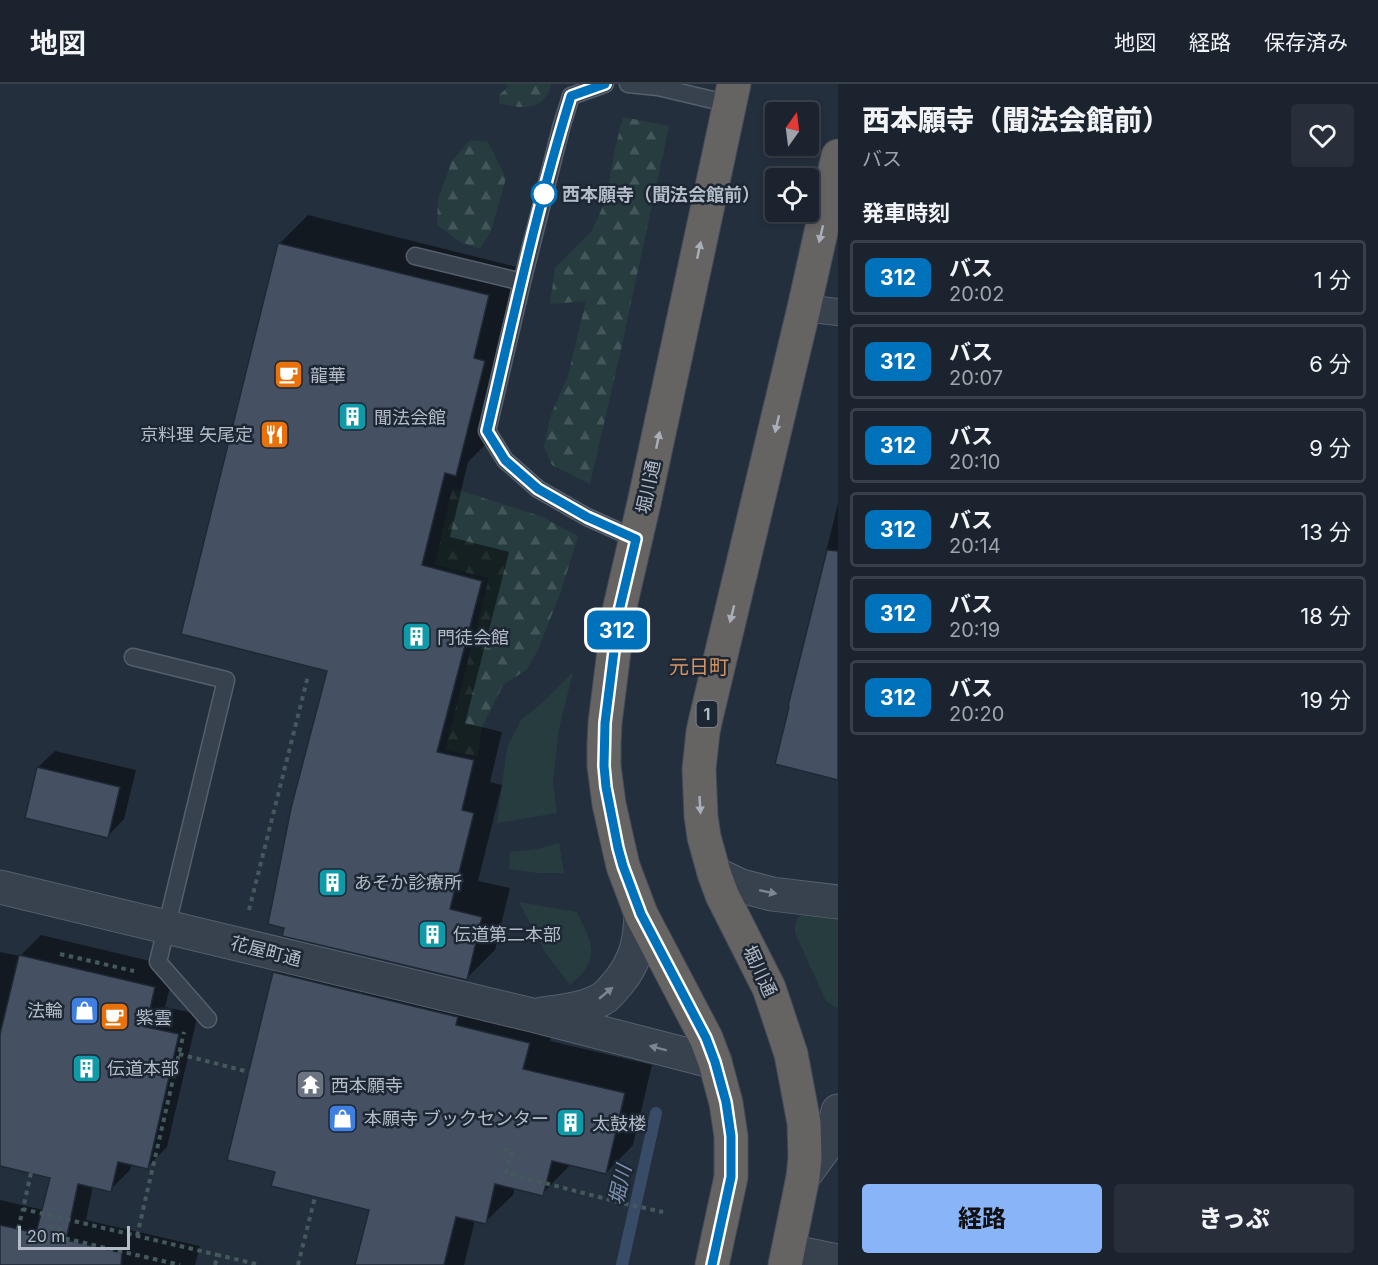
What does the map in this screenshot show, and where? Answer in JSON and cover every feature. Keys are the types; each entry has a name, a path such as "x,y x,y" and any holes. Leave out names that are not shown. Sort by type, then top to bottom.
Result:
{"highway":[{"name":"堀川通","path":"712,1265 731,1169 731,1136 726,1102 715,1062 698,1022 641,914 623,866 606,787 604,755 605,723 619,611 732,94"},
{"name":"堀川通","path":"786,1258 805,1158 804,1123 791,1054 769,988 722,895 714,873 704,837 699,769 703,732 838,156"}],"street":[{"path":"804,308 838,312"},
{"path":"714,873 741,886 772,894 838,902"},
{"name":"花屋町通","path":"0,887 715,1062"},
{"name":"花屋町通","path":"532,1016 572,1010 605,997 626,972 636,954 641,914"},
{"path":"802,1177 831,1139 838,1112"},
{"path":"786,1258 838,1261"}],"lane":[{"path":"605,84 571,96 522,282 487,431 505,460 538,489 587,517 636,539"},
{"path":"628,84 658,87 679,93 732,94"},
{"path":"415,256 522,282"},
{"path":"133,657 226,680 158,962 208,1018"}],"path":[{"path":"241,946 308,676"},
{"path":"60,954 134,971"},
{"path":"137,1236 165,1102 186,1021"},
{"path":"179,1054 249,1072"},
{"path":"504,1149 512,1151 506,1173 663,1212"},
{"path":"18,1228 31,1173"},
{"path":"298,1265 315,1197"},
{"path":"23,1209 260,1265"},
{"path":"49,1226 65,1230 63,1238 180,1265"},
{"path":"215,1265 218,1255"}],"green space":[{"path":"506,84 551,84 543,100 538,104 524,107 499,103 499,95 508,87"},
{"path":"623,117 669,126 590,484 552,465 544,447 550,417 568,376 586,301 550,304 555,268 591,232 606,200"},
{"path":"470,140 488,142 506,178 491,231 480,249 460,242 437,225 438,199 452,161"},
{"path":"452,488 540,516 578,536 561,591 538,650 527,669 503,685 482,727 478,757 445,750 489,578 435,565"},
{"path":"573,672 559,729 553,782 557,813 497,823 507,747 521,720"},
{"path":"559,843 564,873 537,873 509,869 510,852 537,849"},
{"path":"519,902 577,912 587,933 591,951 587,967 570,985 545,952"},
{"path":"808,912 838,916 838,1007 826,1001 795,933 797,920"}],"building":[{"path":"278,243 489,295 474,358 485,361 456,476 445,473 422,565 482,581 437,752 474,760 462,810 474,813 450,909 482,917 467,980 282,936 284,928 268,924 291,808 327,671 181,634"},
{"path":"827,550 838,551 838,780 775,764"},
{"path":"37,767 120,787 108,838 25,818"},
{"name":"伝道本部","path":"19,955 155,987 146,1027 179,1034 148,1169 118,1162 111,1192 78,1184 66,1240 122,1253 121,1265 0,1265 0,1225 36,1233 50,1178 0,1166 0,1034"},
{"path":"273,972 458,1017 456,1025 530,1043 523,1069 625,1093 606,1174 552,1161 543,1196 495,1184 486,1224 456,1217 444,1265 355,1265 369,1210 271,1186 275,1172 227,1160"}],"waterway":[{"name":"堀川","path":"622,1265 656,1113"}],"bus line":[{"name":"312","path":"605,84 571,96 522,282 487,431 505,460 538,489 587,517 636,539 619,611 605,723 606,787 618,848 641,914 706,1038 722,1083 731,1136 731,1177 712,1265"}],"place":[{"name":"西本願寺（聞法会館前）","path":"544,194"},
{"name":"龍華","path":"289,375"},
{"name":"聞法会館","path":"353,417"},
{"name":"京料理 矢尾定","path":"274,434"},
{"name":"門徒会館","path":"416,637"},
{"name":"あそか診療所","path":"333,882"},
{"name":"伝道第二本部","path":"432,934"},
{"name":"法輪","path":"84,1010"},
{"name":"紫雲","path":"115,1017"},
{"name":"伝道本部","path":"86,1068"},
{"name":"西本願寺","path":"310,1085"},
{"name":"本願寺 ブックセンター","path":"343,1118"},
{"name":"太鼓楼","path":"571,1123"}],"district":[{"name":"元日町","path":"699,667"}]}
